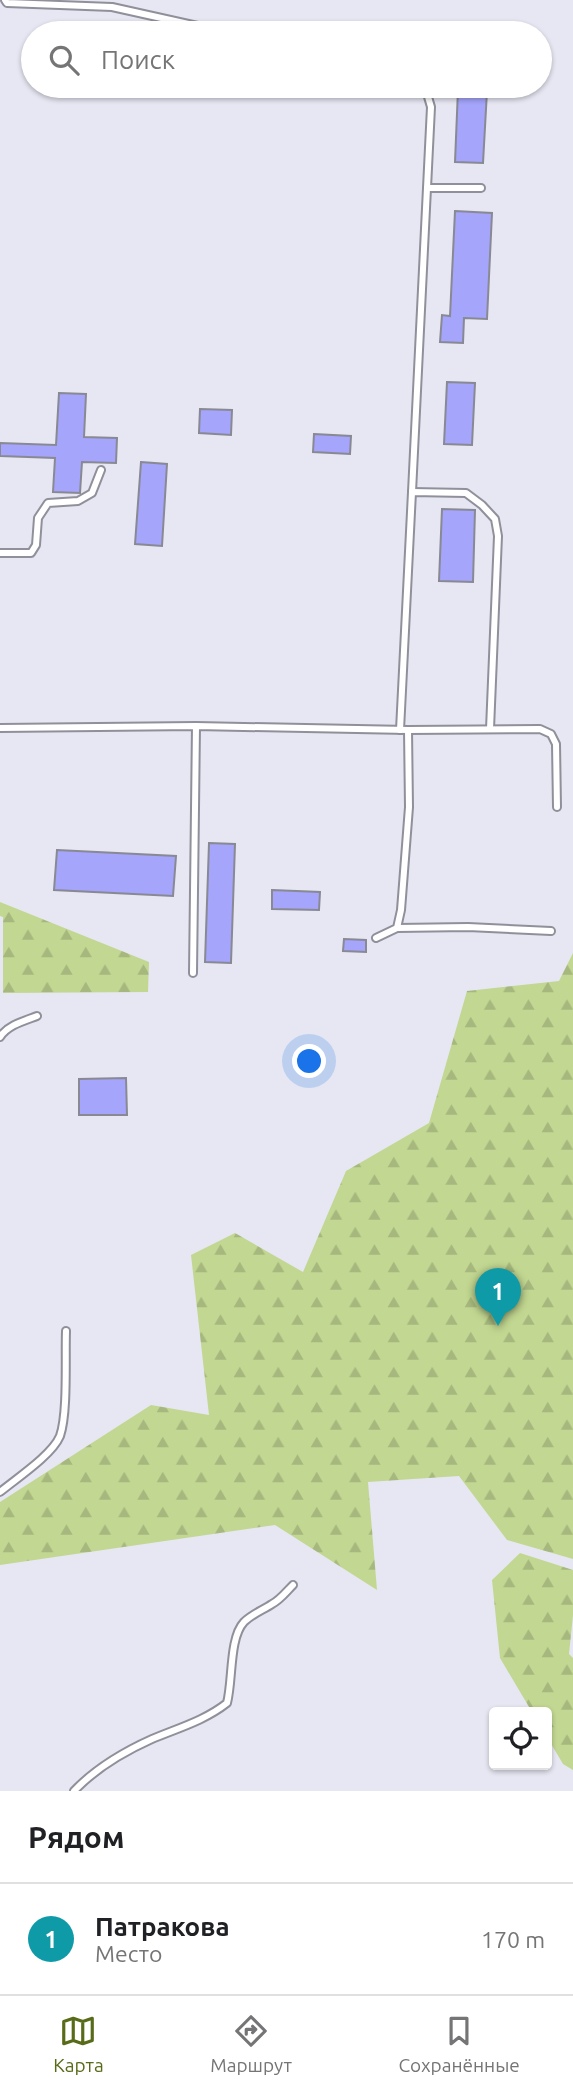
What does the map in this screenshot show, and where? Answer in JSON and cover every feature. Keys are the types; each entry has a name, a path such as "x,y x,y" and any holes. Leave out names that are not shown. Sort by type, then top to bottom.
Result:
{"lane":[{"path":"5,0 7,3 112,7 175,21"},
{"path":"400,730 431,107 428,98"},
{"path":"427,188 481,188"},
{"path":"0,553 31,553 36,545 38,518 48,503 78,501 92,493 101,470"},
{"path":"412,492 466,493 495,519 498,536 490,729"},
{"path":"0,728 196,726 540,730 551,734 556,744 557,807"},
{"path":"193,973 196,726"},
{"path":"397,928 401,910 409,807 408,730"},
{"path":"376,938 397,928 551,930"},
{"path":"0,1037 15,1024 37,1016"},
{"path":"0,1492 48,1451 59,1437 64,1409 66,1331"},
{"path":"74,1791 99,1768 125,1752 196,1722 227,1703 237,1632 244,1622 275,1603 293,1585"}],"green space":[{"path":"0,902 149,962 148,992 3,993 3,917 0,916"},
{"path":"573,953 573,1559 507,1540 459,1476 368,1482 377,1590 275,1525 0,1565 0,1502 151,1405 209,1415 191,1255 235,1233 303,1272 346,1171 429,1123 467,991 559,981"},
{"path":"520,1553 573,1570 573,1615 569,1654 573,1658 573,1770 563,1764 552,1745 552,1707 529,1707 500,1658 492,1580"}],"building":[{"path":"458,98 487,98 483,163 455,162"},
{"path":"455,211 492,213 487,319 464,318 463,343 440,342 442,315 450,316"},
{"path":"447,382 475,383 472,445 444,444"},
{"path":"59,393 86,394 84,437 117,438 116,463 82,462 80,493 53,492 55,458 0,456 0,443 56,445"},
{"path":"200,409 232,410 231,435 199,433"},
{"path":"314,434 351,436 350,454 313,452"},
{"path":"141,462 167,464 162,546 135,544"},
{"path":"442,509 475,510 473,582 439,581"},
{"path":"209,843 235,844 231,963 205,962"},
{"path":"57,850 176,856 173,896 54,890"},
{"path":"272,890 320,892 319,910 272,909"},
{"path":"344,939 366,940 366,952 343,951"},
{"path":"126,1078 127,1115 79,1115 79,1079"}],"place":[{"name":"Патракова","path":"498,1326"}]}
